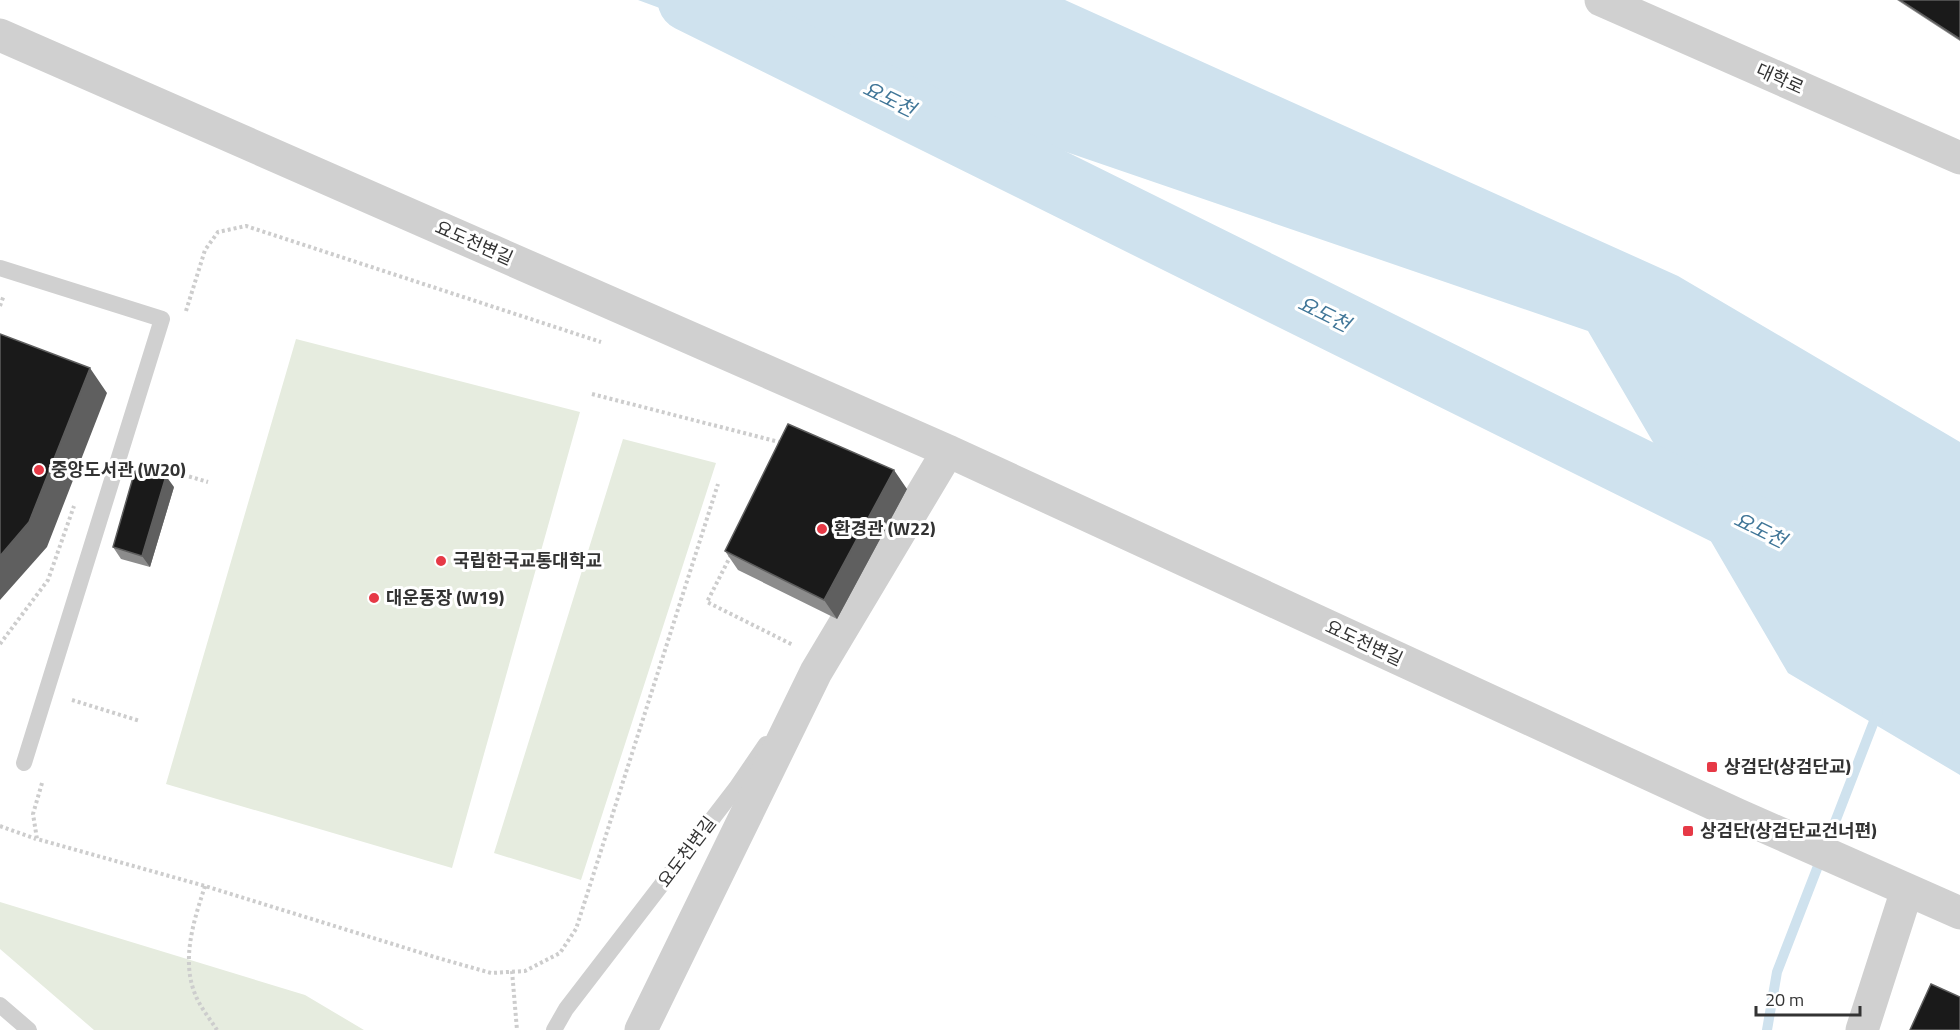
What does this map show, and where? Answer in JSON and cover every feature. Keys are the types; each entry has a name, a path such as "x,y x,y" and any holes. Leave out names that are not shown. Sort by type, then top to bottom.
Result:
{"street":[{"name":"대학로","path":"1600,0 1960,158"},
{"name":"요도천변길","path":"0,35 948,451 1907,890"},
{"name":"요도천변길","path":"641,1030 820,666 948,451"},
{"path":"1862,1030 1907,890 1960,913"}],"lane":[{"path":"0,268 162,319 24,763"},
{"name":"요도천변길","path":"554,1030 566,1009 736,788 820,666"},
{"path":"0,1005 29,1030"}],"path":[{"path":"184,317 206,250 218,232 246,226 601,342"},
{"path":"592,394 787,444 782,454"},
{"path":"139,462 208,482"},
{"path":"0,826 37,839 205,886 491,973 525,971 560,952 576,929 718,484"},
{"path":"0,644 48,580 74,504"},
{"path":"734,549 707,602 820,666"},
{"path":"65,698 140,721"},
{"path":"37,839 33,814 45,775"},
{"path":"205,886 191,930 189,969 195,995 217,1030"},
{"path":"512,971 517,1030"}],"shaded area":[{"name":"대운동장 (W19)","path":"296,339 580,412 452,868 166,784"},
{"path":"623,439 716,463 581,880 494,853"},
{"path":"0,902 305,995 364,1030 94,1030 0,949"}],"water":[{"path":"638,0 1065,0 1678,276 1960,442 1960,775 1788,673 1588,331 836,73"}],"building":[{"path":"1900,0 1960,0 1960,39"},
{"name":"중앙도서관 (W20)","path":"0,334 90,368 29,522 0,556"},
{"name":"환경관 (W22)","path":"788,424 894,470 824,600 725,551"},
{"path":"136,467 166,476 142,556 113,547"},
{"path":"1931,984 1960,997 1960,1030 1910,1030"}],"waterway":[{"name":"요도천","path":"689,0 1759,530"},
{"path":"1767,1030 1777,972 1878,711"}],"place":[{"name":"중앙도서관 (W20)","path":"39,470"},
{"name":"환경관 (W22)","path":"822,529"},
{"name":"국립한국교통대학교","path":"441,561"},
{"name":"대운동장 (W19)","path":"374,598"},
{"name":"상검단(상검단교)","path":"1712,767"},
{"name":"상검단(상검단교건너편)","path":"1688,831"}]}
